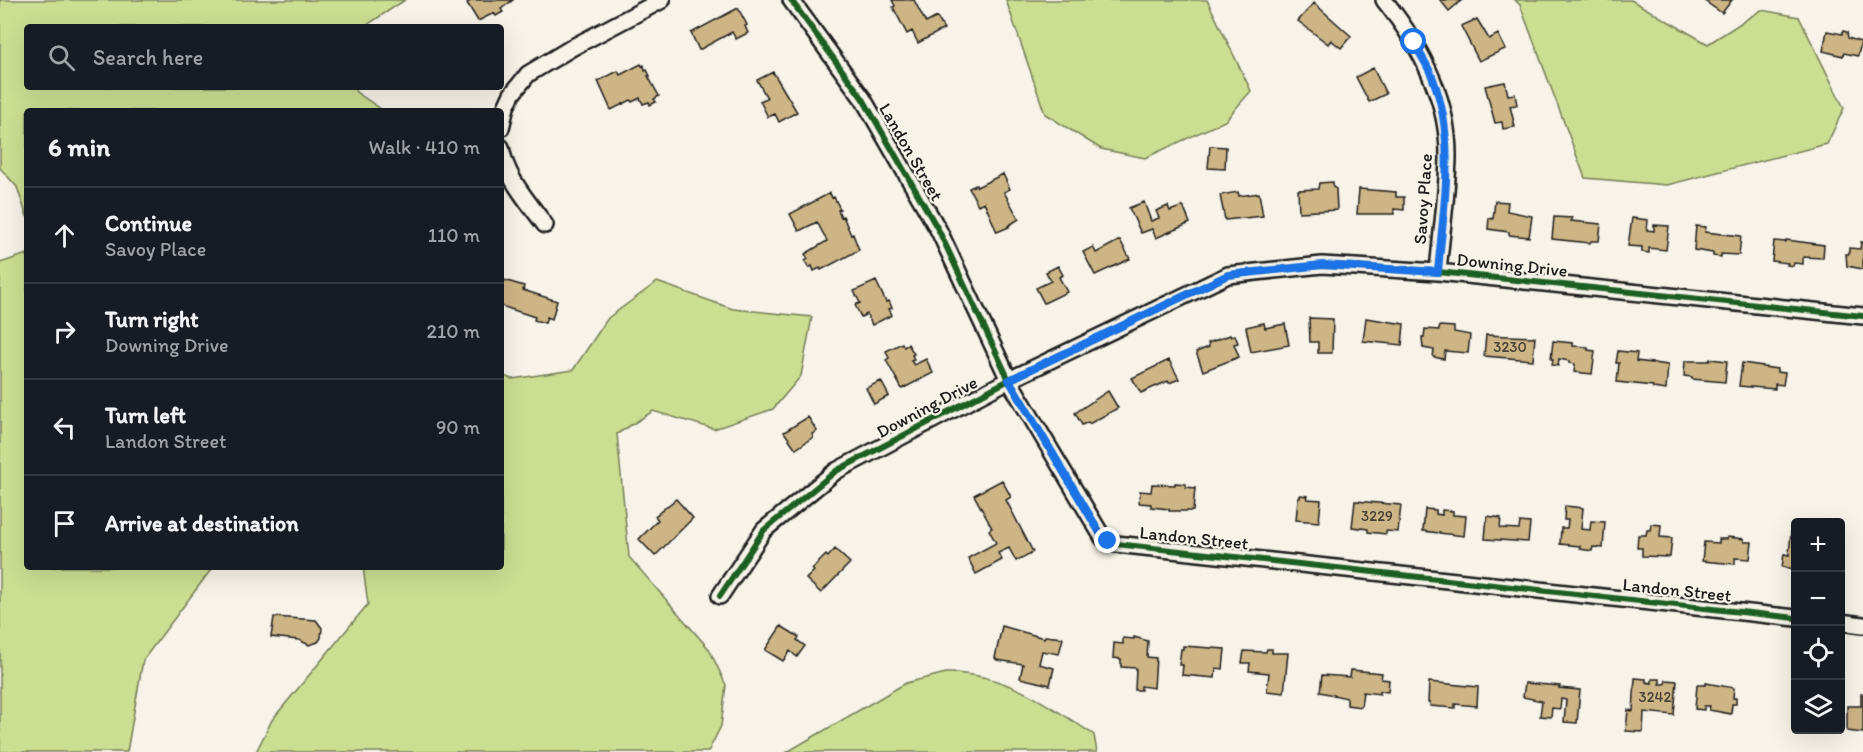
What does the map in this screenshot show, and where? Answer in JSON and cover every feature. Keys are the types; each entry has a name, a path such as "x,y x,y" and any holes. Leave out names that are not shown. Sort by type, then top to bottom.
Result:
{"street":[{"path":"504,115 512,94 528,74 573,47 662,0"},
{"name":"Landon Street","path":"790,0 863,99 939,231 1009,380 1103,538 1116,544 1791,617"},
{"name":"Savoy Place","path":"1384,0 1414,42 1433,79 1443,116 1448,157 1438,272"},
{"path":"504,160 514,182 545,225"},
{"name":"Downing Drive","path":"720,596 764,530 836,471 1009,380 1228,275 1322,265 1438,272 1863,316"},
{"path":"1845,623 1863,625"}],"green space":[{"path":"0,0 405,0 369,24 24,24 24,90 355,90 380,108 24,108 24,208 17,187 0,168"},
{"path":"1006,0 1207,0 1251,91 1225,121 1145,158 1101,149 1045,114"},
{"path":"1515,0 1631,0 1708,44 1761,10 1799,17 1844,108 1827,144 1667,185 1585,178 1520,5"},
{"path":"24,255 24,570 211,570 143,660 127,752 0,752 0,263"},
{"path":"657,282 733,309 812,317 801,376 773,409 714,429 653,411 617,434 629,557 709,649 726,685 721,726 708,752 256,752 272,720 368,604 363,570 504,570 504,376 512,379 573,370 608,318"},
{"path":"946,673 986,678 1042,701 1094,735 1097,752 787,752 906,683"}],"building":[{"path":"472,0 513,0 501,9 503,12 496,16 494,13 478,21 467,3"},
{"path":"892,0 914,0 926,23 937,17 944,29 918,43 912,31 907,34 893,7 895,6"},
{"path":"1440,0 1462,0 1449,11"},
{"path":"1703,0 1732,0 1722,13"},
{"path":"1314,3 1351,36 1341,48 1331,40 1328,44 1298,21"},
{"path":"738,8 747,25 745,26 748,33 736,39 732,32 699,50 691,33"},
{"path":"1477,19 1489,39 1498,34 1505,49 1479,61 1461,26"},
{"path":"1827,31 1842,34 1843,31 1847,32 1848,38 1861,42 1858,56 1844,53 1843,56 1823,51"},
{"path":"641,64 644,65 645,71 647,70 659,96 654,99 656,102 650,105 649,102 643,104 640,98 611,110 598,81 618,71 620,75"},
{"path":"1373,68 1386,94 1369,102 1356,77"},
{"path":"773,72 797,112 779,122 775,114 768,117 760,101 767,98 757,80"},
{"path":"1505,82 1508,95 1515,94 1517,105 1510,106 1515,127 1503,129 1502,122 1495,123 1485,86"},
{"path":"1210,146 1226,147 1225,169 1208,168"},
{"path":"1003,174 1010,189 1004,192 1019,219 1009,227 997,232 984,202 978,205 969,188 976,185 977,187"},
{"path":"1333,182 1333,187 1336,189 1337,210 1299,212 1298,190 1318,189 1319,183"},
{"path":"1359,189 1396,192 1396,197 1404,197 1404,210 1394,209 1394,214 1357,214"},
{"path":"1238,192 1239,196 1259,193 1263,216 1225,220 1220,195"},
{"path":"830,193 851,235 853,234 859,250 821,270 820,268 814,271 812,266 809,268 805,261 808,259 805,254 827,241 817,222 799,231 790,214"},
{"path":"1495,201 1508,202 1507,211 1532,216 1529,237 1509,235 1509,232 1488,229 1489,218 1493,219"},
{"path":"1144,202 1151,221 1159,218 1156,211 1168,206 1170,211 1183,206 1190,223 1156,238 1152,229 1141,233 1129,208"},
{"path":"1554,217 1601,224 1599,241 1590,243 1552,239"},
{"path":"1632,218 1648,220 1647,230 1654,231 1654,225 1669,226 1666,250 1649,248 1649,253 1642,252 1642,247 1628,246"},
{"path":"1696,226 1706,227 1705,232 1741,236 1739,255 1721,254 1721,257 1713,256 1713,253 1694,250"},
{"path":"1120,240 1130,259 1095,275 1083,252 1093,247 1096,253"},
{"path":"1786,240 1824,245 1823,258 1803,257 1803,264 1794,263 1793,266 1772,261 1774,241 1786,242"},
{"path":"1861,242 1863,242 1863,269 1847,266 1846,254 1849,254 1849,248 1860,249"},
{"path":"1058,266 1063,275 1059,277 1067,292 1044,303 1036,288 1051,281 1046,272"},
{"path":"504,280 524,286 523,290 557,301 552,319 547,317 545,323 534,320 535,317 504,307"},
{"path":"876,281 886,302 889,301 892,315 872,325 867,314 861,317 855,305 860,303 854,291"},
{"path":"1309,318 1333,319 1332,353 1318,353 1318,342 1310,342"},
{"path":"1366,318 1404,324 1402,345 1363,341"},
{"path":"1264,323 1265,328 1285,324 1289,345 1251,352 1246,327"},
{"path":"1440,326 1454,327 1454,332 1470,335 1468,353 1445,351 1444,359 1433,357 1434,350 1423,348 1422,337 1424,337 1425,329 1439,330"},
{"path":"1230,335 1231,337 1235,335 1238,343 1234,344 1239,357 1203,371 1196,352 1209,347 1208,343"},
{"path":"1486,335 1535,337 1533,360 1484,356"},
{"path":"1553,341 1573,343 1573,346 1588,347 1588,350 1595,351 1592,374 1574,372 1575,364 1569,361 1559,359 1558,366 1552,365"},
{"path":"902,343 904,347 908,344 914,354 912,355 914,360 911,361 914,365 926,359 933,373 902,389 886,360 889,358 886,351"},
{"path":"1618,351 1637,353 1636,361 1668,365 1666,390 1653,388 1653,386 1617,382"},
{"path":"1710,359 1727,361 1725,382 1692,379 1692,377 1684,376 1685,361 1709,361"},
{"path":"1169,360 1179,379 1169,383 1168,381 1141,393 1132,378"},
{"path":"1742,363 1777,369 1777,372 1785,373 1783,385 1775,384 1775,389 1739,386"},
{"path":"881,381 889,396 874,404 866,388"},
{"path":"1108,391 1118,408 1089,424 1088,422 1082,425 1075,413"},
{"path":"808,417 817,431 812,434 813,437 796,449 784,432"},
{"path":"1002,480 1011,497 1006,500 1033,552 1016,561 1009,548 998,553 1002,560 976,574 968,558 996,543 989,530 992,528 974,495"},
{"path":"1175,483 1195,488 1193,511 1169,511 1169,509 1151,507 1151,504 1139,503 1140,491 1151,492 1152,484 1175,485"},
{"path":"1300,495 1308,496 1307,499 1321,500 1319,522 1296,520"},
{"path":"676,499 693,518 655,556 639,539 658,520 655,516"},
{"path":"1355,501 1401,505 1398,532 1386,531 1386,534 1352,527"},
{"path":"1565,506 1583,508 1581,529 1590,530 1591,521 1605,522 1603,548 1593,547 1592,551 1580,549 1580,546 1560,544 1561,528 1567,528 1568,520 1564,520"},
{"path":"1425,509 1436,510 1436,514 1442,515 1442,510 1453,511 1453,515 1466,516 1464,536 1423,531"},
{"path":"1487,516 1501,518 1500,528 1519,529 1520,522 1530,523 1528,542 1485,539"},
{"path":"1651,524 1661,525 1660,537 1672,538 1670,557 1642,556 1642,548 1637,548 1638,535 1646,535"},
{"path":"1791,532 1791,568 1782,567 1784,554 1789,555"},
{"path":"1727,537 1752,542 1750,559 1735,558 1735,564 1702,561 1704,542 1719,543 1719,539 1727,539"},
{"path":"835,549 850,563 821,593 806,579 814,571 812,569"},
{"path":"274,617 316,620 322,628 321,638 318,642 309,645 299,640 271,637"},
{"path":"781,626 799,637 797,640 805,646 797,657 790,651 783,661 765,650"},
{"path":"1002,626 1044,638 1045,636 1063,638 1059,654 1042,651 1039,664 1054,668 1050,685 1020,678 1023,664 995,658"},
{"path":"1134,637 1148,641 1147,657 1156,658 1154,688 1141,686 1141,690 1135,690 1136,668 1121,667 1121,659 1113,658 1114,643 1123,644 1123,638 1134,639"},
{"path":"1183,646 1225,649 1223,669 1216,668 1215,678 1182,675 1183,665 1179,665"},
{"path":"1267,649 1272,649 1272,653 1288,653 1284,693 1267,691 1269,673 1249,671 1250,663 1242,663 1244,651 1266,652"},
{"path":"1351,670 1382,673 1381,679 1389,680 1388,692 1380,691 1380,694 1363,692 1361,707 1347,705 1347,698 1320,692 1322,675 1350,677"},
{"path":"1635,678 1646,679 1646,682 1652,683 1652,679 1660,679 1660,684 1665,684 1666,680 1677,681 1674,715 1644,712 1643,732 1626,731 1628,710 1633,711"},
{"path":"1429,682 1478,687 1477,706 1455,704 1455,708 1430,706 1428,702"},
{"path":"1525,683 1580,690 1577,723 1564,722 1566,700 1561,699 1560,709 1552,708 1551,717 1540,716 1542,701 1523,697"},
{"path":"1706,683 1734,688 1733,698 1736,698 1736,704 1732,704 1731,714 1709,710 1710,706 1704,706 1704,710 1695,709 1697,685 1706,685"},
{"path":"1861,694 1863,694 1863,733 1847,731 1847,706 1861,706"}],"cycle path":[{"path":"791,0 863,99 939,231 1009,380 1103,538 1116,544 1791,617"},
{"path":"720,596 764,530 836,471 1009,380 1228,275 1322,265 1438,272 1863,316"}],"route":[{"path":"1108,541 1103,538 1009,380 1228,275 1322,265 1438,272 1448,157 1443,116 1433,79 1414,42"}]}
